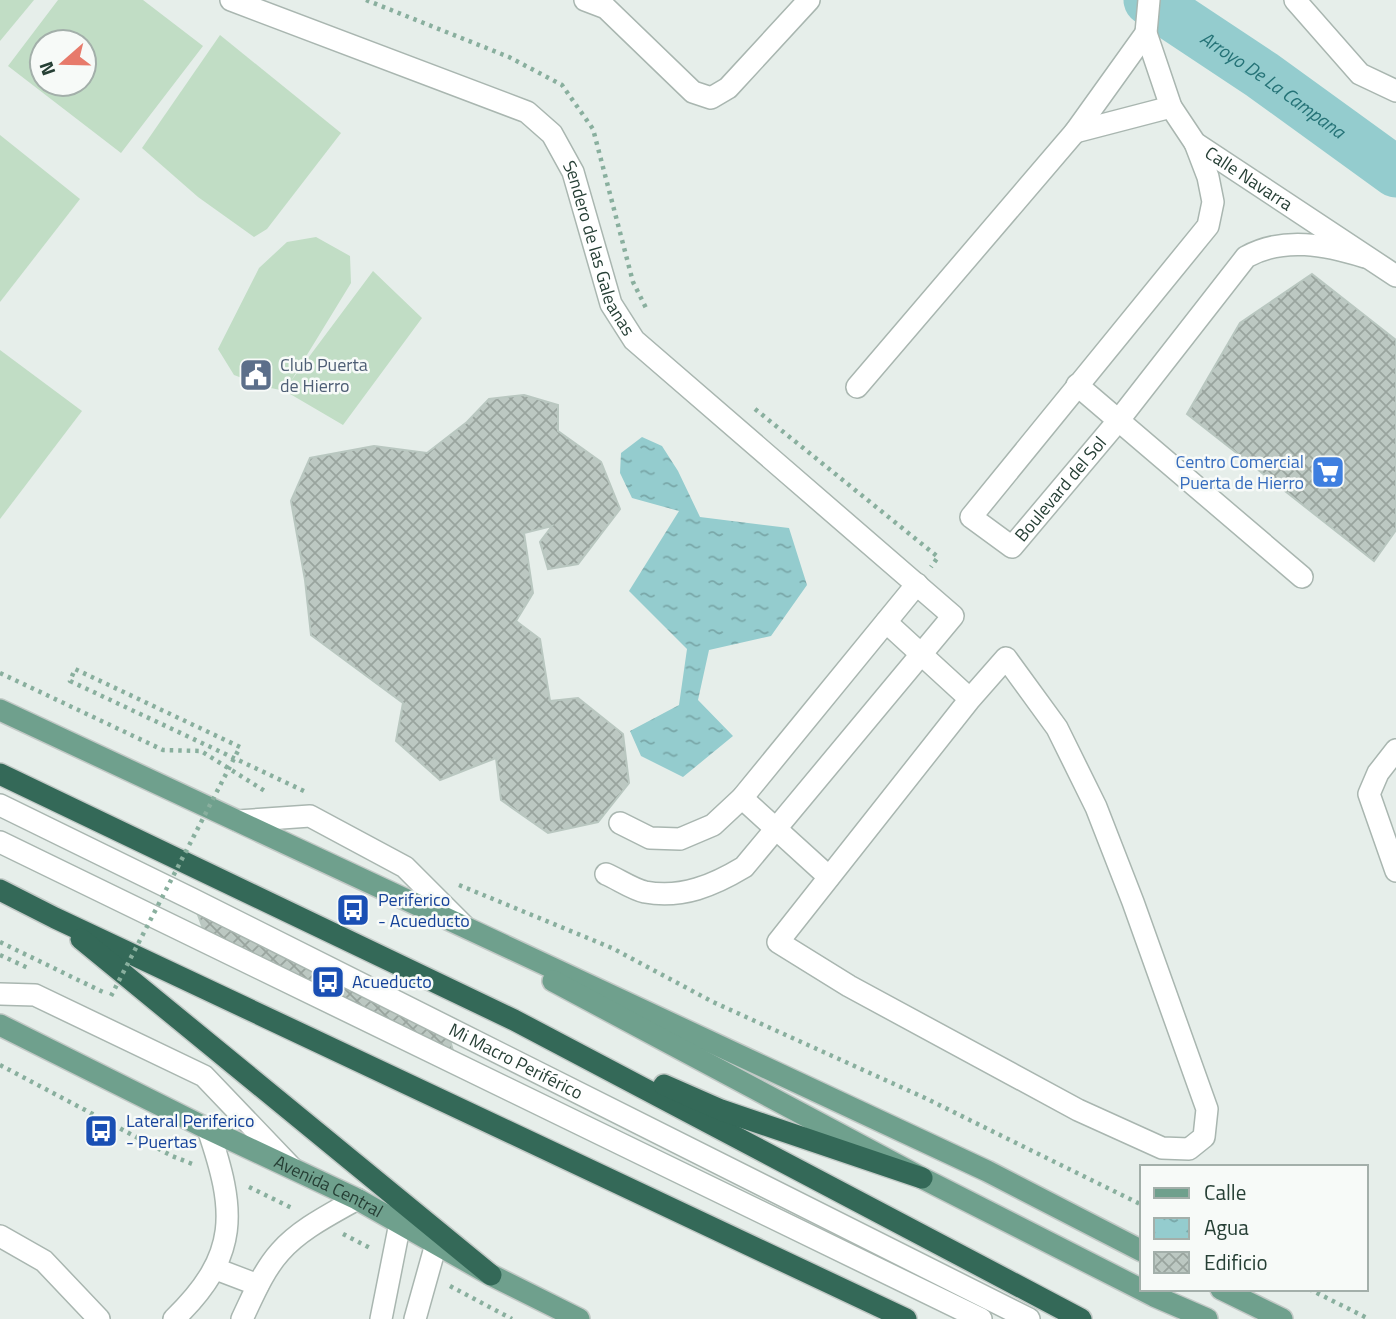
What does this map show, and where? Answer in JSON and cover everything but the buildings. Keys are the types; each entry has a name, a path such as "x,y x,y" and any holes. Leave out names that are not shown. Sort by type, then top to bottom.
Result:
{"highway":[{"path":"0,774 514,1020 721,1110 922,1178"},
{"path":"0,890 906,1319"},
{"path":"55,918 491,1275"},
{"path":"514,1020 1081,1319"}],"main road":[{"path":"0,710 987,1171 1140,1250"},
{"path":"463,925 567,989 922,1178 1140,1289"},
{"name":"Avenida Central","path":"0,1025 208,1129 357,1199 491,1275 579,1319"},
{"path":"1144,1291 1207,1319"},
{"path":"1225,1291 1282,1319"}],"street":[{"name":"Sendero de las Galeanas","path":"231,0 527,112 552,134 573,173 611,304 634,340 953,616 921,655"},
{"path":"585,0 606,8 693,92 711,98 728,88 809,0"},
{"path":"1295,0 1360,74 1396,91"},
{"path":"856,387 1075,132 1147,16"},
{"name":"Calle Navarra","path":"1147,16 1171,107 1195,143 1396,276"},
{"path":"1075,132 1171,107"},
{"name":"Boulevard del Sol","path":"1195,143 1208,177 1213,202 1208,226 971,517 1012,547 1118,421 1246,257 1259,250 1305,244 1330,246 1365,257"},
{"path":"1077,385 1302,577"},
{"path":"620,823 650,838 680,839 713,825 742,798 917,584"},
{"path":"886,622 970,699"},
{"path":"606,874 644,892 682,892 716,883 744,866 921,655"},
{"path":"1006,658 1057,728 1096,807 1207,1110 1204,1137 1189,1149 1162,1148 1078,1110 849,986 778,942 970,699 1006,658"},
{"path":"1396,750 1378,773 1369,794 1396,871"},
{"path":"742,798 829,877"},
{"name":"Mi Macro Periférico","path":"0,805 192,898 1029,1319"},
{"path":"238,821 310,816 405,867 463,925"},
{"name":"Mi Macro Periférico","path":"0,842 981,1319"},
{"path":"0,994 35,995 204,1076 291,1167"},
{"path":"174,1319 216,1269 228,1231 228,1198 208,1129"},
{"path":"242,1319 258,1285 280,1251 319,1222 357,1199"},
{"path":"381,1319 400,1223"},
{"path":"0,1236 44,1261 99,1319"},
{"path":"415,1319 436,1244"},
{"path":"216,1269 258,1285"}],"path":[{"name":"Sendero de las Galeanas","path":"366,0 509,57 562,85 593,129 633,282 650,316"},
{"path":"749,404 938,557 917,584"},
{"path":"0,942 111,996 240,747 75,669 69,681 304,792"},
{"path":"0,673 163,750 201,751 271,795"},
{"path":"449,877 458,884 612,948 712,1002 925,1098 1140,1204"},
{"path":"0,1065 172,1156 223,1176 393,1259"},
{"path":"427,1275 512,1319"},
{"path":"1313,1291 1369,1319"}],"green space":[{"path":"0,0 34,0 0,41"},
{"path":"58,0 143,0 203,46 121,153 50,98 98,98 98,28 37,28"},
{"path":"220,35 341,133 267,229 254,237 198,197 142,148"},
{"path":"28,40 28,81 8,66"},
{"path":"0,135 80,199 0,302"},
{"path":"316,237 350,256 351,283 291,381 373,271 422,318 343,425 285,391 234,375 218,349 259,268 287,242"},
{"path":"0,350 82,411 0,519"}],"water":[{"path":"642,437 662,446 678,471 700,517 789,528 807,585 771,636 709,650 698,700 733,736 683,777 641,756 630,731 679,705 687,649 629,591 679,511 632,498 620,473 621,453"}],"waterway":[{"name":"Arroyo De La Campana","path":"1149,0 1262,75 1396,172"}],"place":[{"name":"Club Puerta de Hierro","path":"256,375"},
{"name":"Centro Comercial Puerta de Hierro","path":"1328,472"},
{"name":"Periferico - Acueducto","path":"353,910"},
{"name":"Acueducto","path":"328,982"},
{"name":"Lateral Periferico - Puertas","path":"101,1131"}]}
